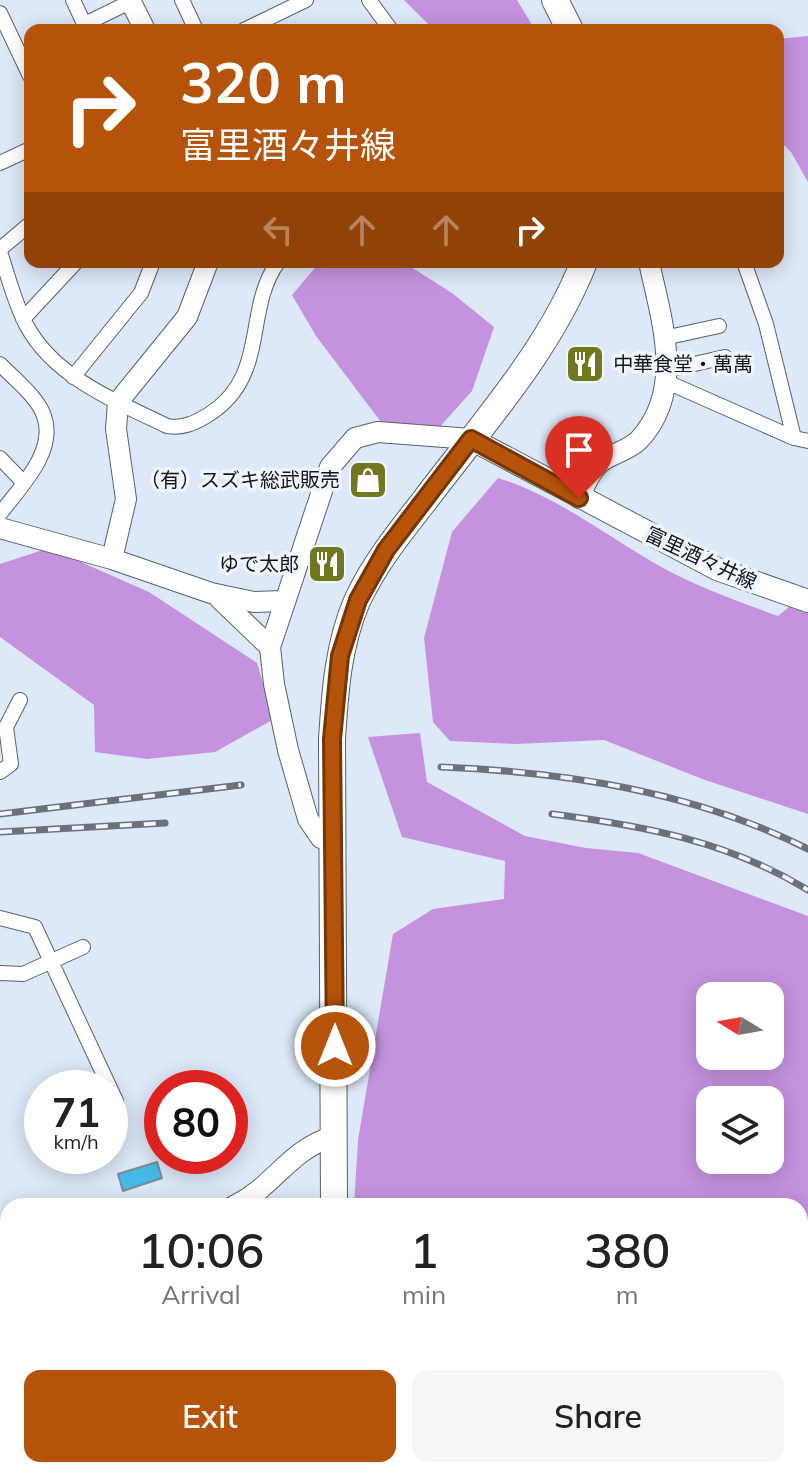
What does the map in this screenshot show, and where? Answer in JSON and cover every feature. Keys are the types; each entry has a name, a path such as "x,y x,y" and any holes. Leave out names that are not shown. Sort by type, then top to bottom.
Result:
{"highway":[{"path":"555,0 567,24"},
{"path":"334,1198 335,694 347,628 358,600 386,550 548,338 581,268"}],"main road":[{"name":"富里酒々井線","path":"471,439 717,569 808,601"}],"street":[{"path":"73,0 85,24"},
{"path":"182,0 193,24"},
{"path":"256,24 306,0"},
{"path":"369,0 387,24"},
{"path":"91,24 132,1 142,24"},
{"path":"0,13 24,63"},
{"path":"0,163 24,152"},
{"path":"24,229 0,250 23,319 45,353 73,377 118,402 178,428 219,408 236,390 249,365 267,277 274,268"},
{"path":"23,319 70,268"},
{"path":"73,377 141,293 151,268"},
{"path":"112,559 126,499 116,429 118,402 187,317 206,268"},
{"path":"579,498 595,468 640,439 652,421 667,376 664,338 650,268"},
{"path":"746,268 801,440"},
{"path":"664,338 719,326"},
{"path":"667,376 725,357"},
{"path":"0,364 44,415 45,446 0,514"},
{"path":"667,376 801,440"},
{"path":"333,840 316,834 308,819 285,737 270,647 283,601 330,467 355,438 378,432 471,439"},
{"path":"0,458 23,482"},
{"path":"0,528 112,559 211,593 254,602 283,601"},
{"path":"211,593 236,612 260,641 270,647"},
{"path":"0,772 11,764 6,727 20,700"},
{"path":"0,918 35,927 101,1070"},
{"path":"0,973 23,974 83,947"},
{"path":"249,1198 306,1146 334,1136"}],"shaded area":[{"path":"404,0 517,0 531,24 428,24"},
{"path":"808,36 808,182 784,145 784,38"},
{"path":"315,268 412,268 452,293 494,327 472,391 436,431 407,432 381,422 316,336 292,295"},
{"path":"498,478 563,507 665,569 706,589 778,616 795,602 808,611 808,814 705,780 604,740 516,744 450,741 433,722 424,638 452,532"},
{"path":"49,548 149,592 257,663 274,719 215,752 147,759 95,752 94,705 0,637 0,564"},
{"path":"420,733 427,782 525,836 586,848 638,853 808,916 808,1198 354,1198 358,1140 393,934 433,909 504,899 505,861 402,837 368,737"}],"building":[{"path":"144,1166 144,1174 161,1174 162,1178 123,1191 118,1174 128,1174 128,1171"}],"railway":[{"path":"441,767 536,774 629,788 720,813 808,849"},
{"path":"0,814 241,785"},
{"path":"552,814 684,838 747,859 808,890"},
{"path":"0,832 165,823"}],"place":[{"name":"中華食堂・萬萬","path":"585,364"},
{"name":"（有）スズキ総武販売","path":"368,480"},
{"name":"ゆで太郎","path":"327,564"}],"route":[{"path":"335,1046 332,739 340,656 358,600 386,550 471,439 579,498"}]}
